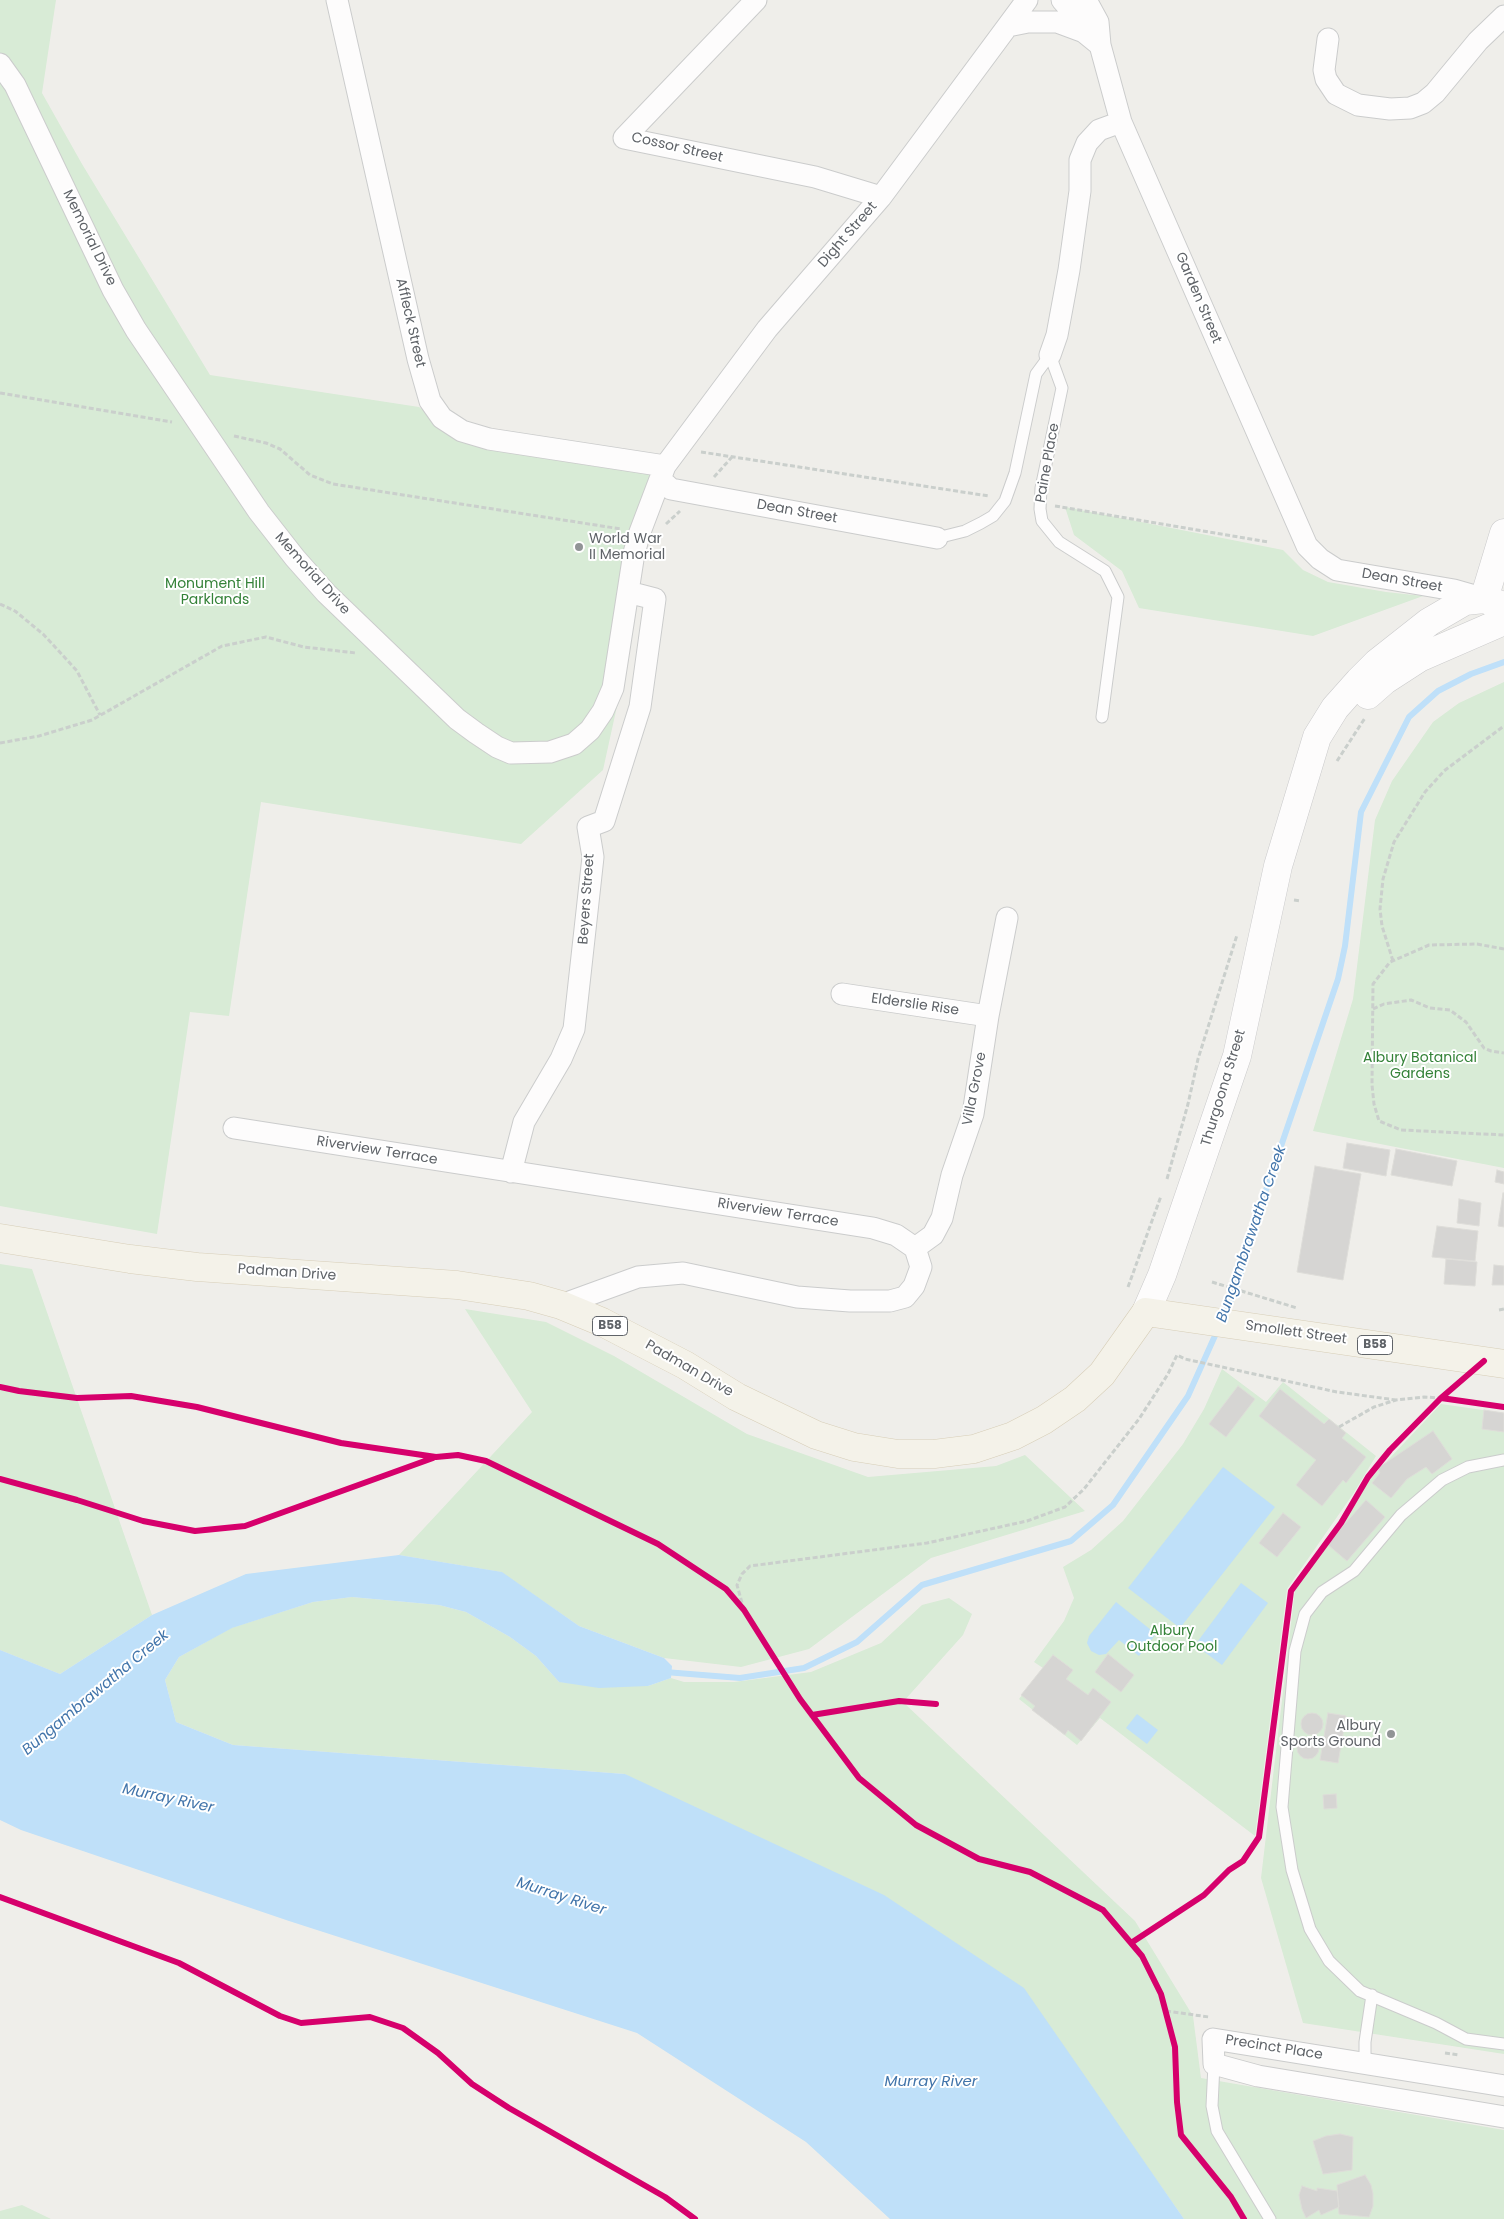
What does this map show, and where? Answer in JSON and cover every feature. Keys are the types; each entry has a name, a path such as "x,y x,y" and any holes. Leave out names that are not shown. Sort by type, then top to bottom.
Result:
{"main road":[{"path":"1494,603 1504,533"},
{"name":"Thurgoona Street","path":"1146,1312 1162,1275 1237,1056 1270,896 1297,799 1317,737 1335,708 1359,681 1377,663 1429,622 1465,601 1494,603"},
{"name":"Thurgoona Street","path":"1297,799 1328,744 1348,717 1372,691 1419,658 1504,621"},
{"name":"Padman Drive","path":"0,1238 130,1259 196,1267 458,1285 521,1294 561,1305 602,1322 646,1344 738,1397 816,1435 854,1448 898,1454 934,1454 974,1449 1013,1436 1044,1420 1075,1399 1102,1374 1146,1312"},
{"name":"Smollett Street","path":"1146,1312 1504,1364"}],"street":[{"name":"Affleck Street","path":"338,0 418,359 430,401 442,418 462,431 489,439 662,473"},
{"name":"Cossor Street","path":"756,0 624,138 815,177 881,197"},
{"name":"Dight Street","path":"662,473 678,448 767,329 881,197 1027,0"},
{"name":"Garden Street","path":"1062,0 1100,45"},
{"name":"Garden Street","path":"1086,0 1098,22 1100,45 1121,122 1306,546"},
{"path":"1328,39 1324,70 1326,79 1336,94 1358,104 1390,109 1410,108 1423,103 1435,93 1478,41 1504,16"},
{"path":"1008,26 1028,22 1057,22 1084,32 1100,45"},
{"name":"Memorial Drive","path":"0,64 15,85 113,290 147,346 259,512 295,558 326,593 458,719 497,747 511,753 550,752 574,744 590,730 603,711 613,688 628,592 640,532 662,473"},
{"name":"Paine Place","path":"1050,354 1057,335 1069,270 1080,191 1080,160 1087,143 1099,130 1121,122"},
{"name":"Dean Street","path":"662,473 672,489 937,538"},
{"name":"Dean Street","path":"1306,546 1320,559 1337,570 1454,590 1494,603"},
{"name":"Beyers Street","path":"512,1172 524,1122 561,1059 574,1029 593,857 588,827 604,821 640,707 655,599 628,592"},
{"name":"Villa Grove","path":"914,1248 933,1234 942,1218 952,1175 972,1114 988,1016 1008,918"},
{"name":"Elderslie Rise","path":"842,994 988,1016"},
{"name":"Riverview Terrace","path":"234,1128 873,1228 896,1234 914,1248"},
{"path":"561,1305 638,1277 683,1273 797,1296 850,1301 890,1301 906,1297 914,1286 920,1268 914,1248"},
{"name":"Precinct Place","path":"1504,2086 1213,2038 1214,2064 1266,2077 1504,2117"}],"lane":[{"name":"Paine Place","path":"937,538 965,531 981,523 993,516 1005,500 1016,473 1036,374 1050,354"},
{"name":"Paine Place","path":"1050,354 1062,388 1041,488 1040,509 1042,521 1059,542 1105,571 1118,597 1102,717"},
{"path":"1504,1460 1468,1467 1442,1480 1401,1515 1354,1571 1322,1592 1305,1614 1295,1651 1282,1807 1292,1870 1310,1929 1329,1961 1360,1991 1436,2023 1466,2038 1504,2044"},
{"path":"1365,2063 1365,2042 1372,1996"},
{"path":"1214,2064 1212,2106 1217,2131 1270,2219"}],"path":[{"path":"0,393 171,421"},
{"path":"229,435 266,443 280,449 310,475 333,484 656,533 698,494 732,457"},
{"path":"678,448 989,496 1001,504"},
{"path":"1061,507 1268,542"},
{"path":"0,604 15,611 43,634 57,649 77,672 100,715"},
{"path":"0,742 39,736 92,720 222,646 266,637 304,647 391,654"},
{"path":"1332,768 1369,711"},
{"path":"1393,961 1382,926 1380,909 1383,879 1394,842 1425,792 1444,771 1504,726"},
{"path":"1126,1291 1167,1179 1188,1104 1198,1059 1239,927"},
{"path":"1504,949 1477,944 1429,945 1393,961 1373,984 1372,1085 1374,1104 1379,1121 1401,1130 1504,1135"},
{"path":"1373,1009 1384,1004 1411,1000 1430,1008 1450,1010 1466,1022 1484,1048 1504,1053"},
{"path":"1212,1282 1260,1296"},
{"path":"1499,1310 1504,1309"},
{"path":"744,1610 738,1585 742,1574 750,1566 927,1543 1026,1521 1065,1507 1084,1489 1138,1419 1168,1374 1177,1355 1185,1359 1337,1392 1396,1400"},
{"path":"1435,1404 1448,1392"},
{"path":"1339,1427 1374,1407 1396,1400 1424,1397 1450,1399"},
{"path":"732,1596 749,1619"},
{"path":"1163,2002 1168,2020"}],"green space":[{"name":"Monument Hill Parklands","path":"0,0 56,0 42,93 82,164 210,375 419,407 440,424 662,470 629,545 619,697 603,770 521,844 261,802 229,1016 190,1012 157,1234 0,1206"},
{"path":"1065,507 1283,550 1303,570 1328,582 1423,596 1313,636 1139,608 1122,571 1074,535"},
{"name":"Albury Botanical Gardens","path":"1504,682 1504,1168 1313,1131 1353,999 1375,820 1392,781 1433,722 1459,703"},
{"path":"0,1264 32,1269 152,1615 60,1674 0,1650"},
{"path":"465,1309 546,1322 614,1356 747,1434 868,1477 996,1466 1025,1455 1085,1511 931,1558 809,1649 741,1667 664,1658 579,1626 501,1572 399,1555 532,1412"},
{"name":"Albury Outdoor Pool","path":"1222,1369 1266,1402 1283,1382 1376,1456 1353,1494 1287,1589 1255,1836 1100,1718 1077,1745 1019,1699 1043,1668 1034,1662 1064,1621 1074,1598 1063,1567 1091,1550 1123,1521 1183,1444 1204,1409"},
{"name":"Albury Sports Ground","path":"1441,1404 1504,1413 1504,2054 1303,2023 1261,1878 1295,1590 1370,1479"},
{"path":"352,1597 439,1605 466,1612 510,1637 536,1656 559,1682 648,1686 671,1678 684,1682 734,1682 811,1672 881,1643 922,1605 949,1598 972,1614 963,1635 903,1702 1135,1921 1193,2016 1201,2078 1504,2130 1504,2219 1184,2219 1153,2175 625,1774 233,1745 176,1722 165,1680 179,1657 231,1628 313,1602"},
{"path":"22,2205 51,2219 0,2219 0,2211"}],"water":[{"path":"1223,1467 1275,1507 1180,1628 1128,1588"},
{"name":"Murray River","path":"399,1555 502,1572 579,1626 664,1658 672,1666 671,1678 648,1686 599,1688 559,1682 536,1656 510,1637 466,1612 439,1605 352,1597 313,1602 232,1628 179,1657 165,1680 176,1722 233,1745 625,1774 884,1895 1024,1988 1184,2219 890,2219 806,2142 637,2033 289,1921 21,1830 0,1820 0,1650 60,1674 152,1615 246,1574"},
{"path":"1241,1583 1268,1603 1222,1665 1195,1645"},
{"path":"1116,1602 1156,1634 1139,1656 1119,1640 1106,1654 1099,1655 1091,1651 1087,1643 1089,1636"},
{"path":"1137,1714 1158,1730 1147,1744 1126,1728"}],"building":[{"path":"1347,1143 1390,1150 1386,1176 1343,1168"},
{"path":"1396,1149 1457,1161 1452,1186 1391,1175"},
{"path":"1315,1166 1361,1174 1343,1280 1297,1272"},
{"path":"1497,1170 1504,1172 1504,1184 1495,1182"},
{"path":"1504,1193 1504,1227 1498,1226"},
{"path":"1459,1199 1481,1203 1479,1226 1457,1223"},
{"path":"1437,1226 1478,1231 1475,1261 1432,1257"},
{"path":"1446,1259 1477,1262 1475,1286 1444,1284"},
{"path":"1494,1265 1504,1266 1504,1285 1492,1285"},
{"path":"1238,1386 1255,1399 1226,1437 1209,1424"},
{"path":"1280,1389 1324,1424 1329,1419 1346,1433 1342,1438 1366,1457 1346,1483 1343,1480 1322,1506 1296,1485 1316,1460 1259,1416"},
{"path":"1484,1410 1504,1413 1504,1432 1482,1429"},
{"path":"1433,1431 1452,1459 1432,1474 1426,1467 1407,1479 1391,1498 1372,1483 1380,1473 1378,1468"},
{"path":"1366,1500 1385,1517 1347,1561 1327,1544"},
{"path":"1283,1513 1301,1527 1277,1557 1259,1543"},
{"path":"1108,1654 1134,1675 1121,1692 1095,1672"},
{"path":"1053,1655 1073,1670 1066,1679 1088,1695 1093,1688 1111,1702 1081,1741 1068,1730 1065,1735 1032,1710 1035,1706 1021,1695"},
{"path":"1312,1713 1320,1716 1323,1724 1320,1732 1312,1735 1304,1732 1301,1724 1304,1716"},
{"path":"1328,1713 1346,1716 1338,1763 1320,1760"},
{"path":"1308,1737 1316,1740 1319,1748 1316,1756 1308,1759 1300,1756 1297,1748 1300,1740"},
{"path":"1336,1794 1337,1808 1324,1809 1323,1795"},
{"path":"1340,2134 1353,2137 1352,2170 1323,2174 1313,2141 1326,2136"},
{"path":"1365,2175 1371,2185 1373,2194 1373,2206 1369,2217 1339,2214 1337,2185"},
{"path":"1302,2186 1317,2191 1317,2188 1337,2191 1339,2207 1321,2215 1319,2210 1306,2218 1299,2195"}],"waterway":[{"name":"Bungambrawatha Creek","path":"1223,1317 1235,1292 1265,1193 1338,979 1345,946 1361,812 1409,717 1438,691 1471,674 1504,662"},
{"name":"Bungambrawatha Creek","path":"665,1672 740,1678 804,1668 857,1642 922,1585 1071,1541 1113,1505 1188,1396 1218,1329"}],"cycle path":[{"path":"1131,1943 1204,1895 1229,1870 1243,1861 1259,1837 1291,1591 1341,1523 1368,1477 1390,1450 1441,1398 1484,1361"},
{"path":"0,1387 77,1398 131,1396 197,1407 341,1443 436,1457 458,1455 486,1461 658,1544 726,1589 744,1610 800,1699 859,1778 916,1825 979,1859 1030,1872 1103,1910 1142,1956 1161,1994 1175,2047 1177,2102 1181,2135 1231,2197 1244,2219"},
{"path":"1441,1398 1504,1407"},
{"path":"0,1479 77,1500 143,1521 195,1531 245,1526 433,1458"},
{"path":"812,1715 899,1701 936,1704"},
{"path":"0,1897 179,1963 280,2016 301,2023 370,2017 403,2028 438,2053 472,2084 509,2108 665,2197 695,2219"}],"place":[{"name":"World War II Memorial","path":"579,547"},
{"name":"Albury Sports Ground","path":"1391,1734"}]}
